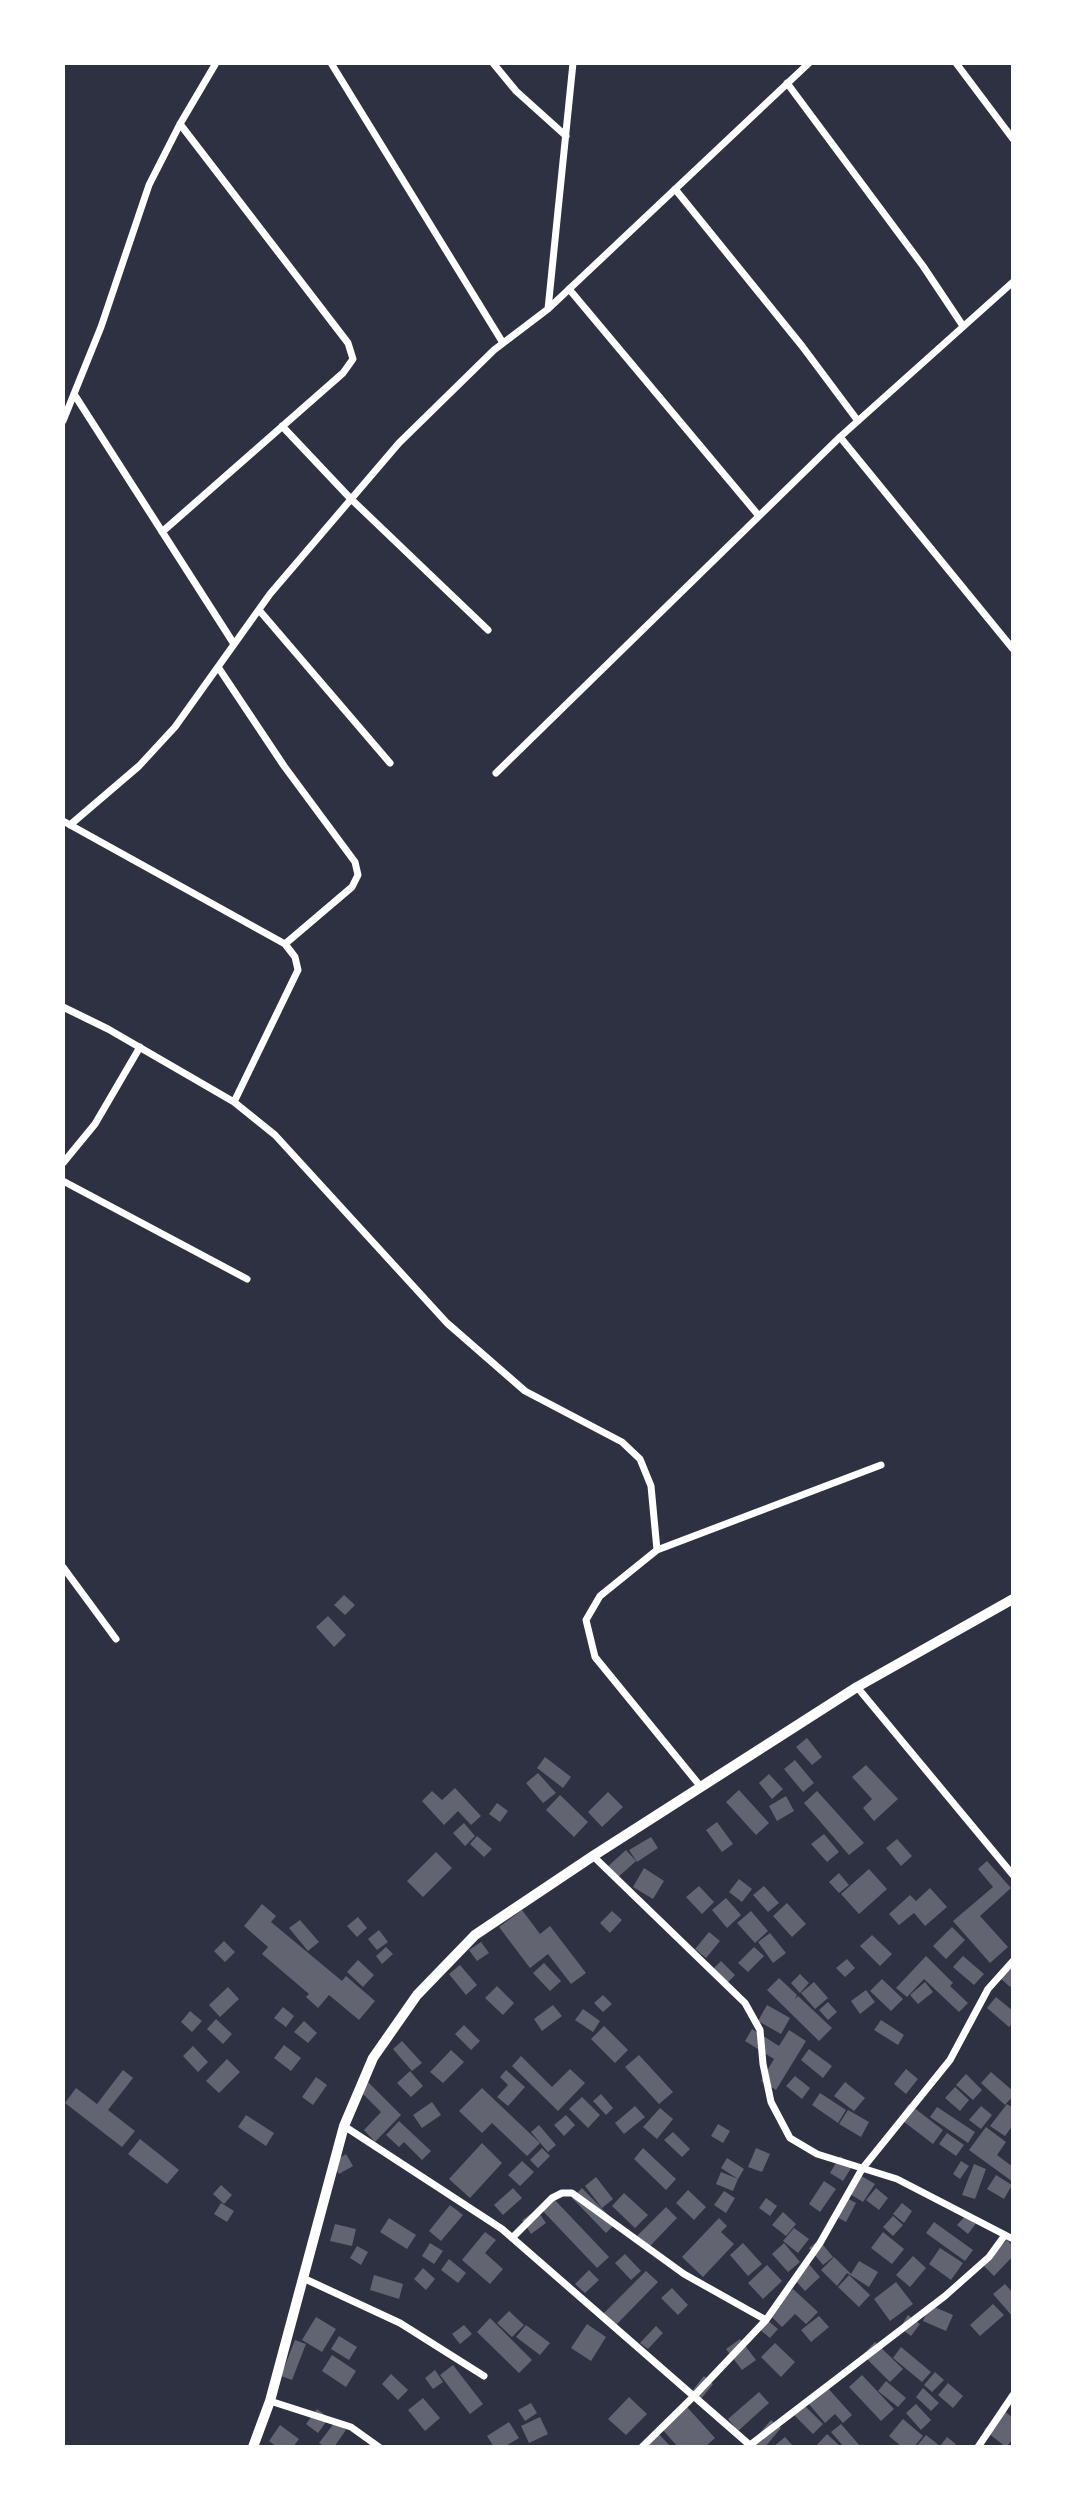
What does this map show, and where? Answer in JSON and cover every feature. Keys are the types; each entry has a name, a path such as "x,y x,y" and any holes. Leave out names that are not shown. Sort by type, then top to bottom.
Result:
{"street":[{"path":"63,421 101,327 149,185 180,124 216,63"},
{"path":"331,63 503,343"},
{"path":"493,63 516,91 566,136"},
{"path":"548,309 573,63"},
{"path":"234,1102 298,970 295,957 285,944 66,823 139,766 175,727 259,610 350,498 399,443 503,343 548,309 809,63"},
{"path":"956,63 1013,139"},
{"path":"788,83 964,326"},
{"path":"162,532 343,373 353,359 348,343 180,124"},
{"path":"675,189 802,346 858,421"},
{"path":"496,773 840,437 1013,282"},
{"path":"569,289 759,516"},
{"path":"74,394 234,644"},
{"path":"282,426 350,498 488,630"},
{"path":"840,437 1013,649"},
{"path":"259,610 390,763"},
{"path":"218,667 284,766 355,862 358,875 352,887 285,944"},
{"path":"63,1007 140,1047 234,1102 275,1135 447,1322 525,1391 622,1442 640,1459 651,1486 657,1550"},
{"path":"63,1163 94,1124 140,1047"},
{"path":"63,1181 247,1279"},
{"path":"701,1787 595,1657 586,1619 600,1596 657,1550 881,1465"},
{"path":"63,1567 116,1639"},
{"path":"253,2447 270,2401 344,2126 373,2058 417,1995 475,1935 593,1856 857,1687 1013,1598"},
{"path":"857,1687 1013,1875"},
{"path":"593,1856 745,2003 760,2030 763,2064 771,2102 790,2138 817,2154 897,2179 1013,2239"},
{"path":"642,2447 766,2320 820,2243 862,2169 950,2060 988,1989 1013,1961"},
{"path":"344,2126 512,2238 751,2446 946,2297 989,2257 1005,2235"},
{"path":"512,2238 552,2198 562,2193 572,2193 684,2274 766,2320"},
{"path":"303,2278 400,2323 484,2376"},
{"path":"978,2447 1013,2395"},
{"path":"270,2401 351,2427 379,2447"}],"building":[{"path":"344,1595 355,1605 345,1615 334,1605"},
{"path":"328,1616 346,1635 334,1647 316,1627"},
{"path":"807,1738 822,1757 812,1765 796,1747"},
{"path":"545,1757 571,1777 563,1788 537,1768"},
{"path":"795,1760 814,1783 803,1792 784,1769"},
{"path":"866,1765 898,1799 874,1821 863,1808 872,1799 852,1777"},
{"path":"538,1773 556,1793 543,1803 526,1783"},
{"path":"769,1774 783,1789 772,1799 759,1783"},
{"path":"455,1788 481,1816 471,1825 458,1811 444,1825 422,1801 432,1791 442,1800"},
{"path":"739,1790 769,1823 756,1835 726,1802"},
{"path":"817,1791 864,1843 849,1855 804,1803"},
{"path":"608,1792 623,1807 602,1827 588,1812"},
{"path":"560,1795 588,1822 574,1837 546,1810"},
{"path":"786,1796 794,1811 777,1821 769,1806"},
{"path":"497,1803 508,1811 500,1822 489,1814"},
{"path":"717,1822 733,1844 722,1852 706,1830"},
{"path":"464,1823 475,1836 465,1846 453,1833"},
{"path":"824,1834 839,1852 827,1862 811,1844"},
{"path":"477,1836 492,1849 484,1857 470,1844"},
{"path":"651,1837 658,1848 637,1862 629,1850"},
{"path":"897,1839 912,1856 901,1866 886,1848"},
{"path":"626,1850 636,1861 615,1880 605,1869"},
{"path":"436,1852 452,1868 423,1897 407,1881"},
{"path":"987,1861 1011,1888 980,1916 1008,1947 990,1963 953,1921 993,1887 978,1869"},
{"path":"644,1868 664,1881 653,1899 633,1887"},
{"path":"869,1869 887,1889 859,1914 841,1894"},
{"path":"839,1873 849,1885 839,1893 829,1882"},
{"path":"739,1879 752,1889 742,1902 729,1892"},
{"path":"699,1886 714,1902 702,1914 686,1897"},
{"path":"764,1886 779,1903 768,1912 753,1895"},
{"path":"930,1888 947,1907 925,1926 914,1913 899,1925 889,1914 910,1895 916,1901"},
{"path":"726,1898 741,1915 727,1928 712,1910"},
{"path":"787,1903 806,1924 792,1937 773,1916"},
{"path":"262,1904 276,1916 271,1922 342,1981 346,1976 375,2001 359,2020 329,1995 318,2008 306,1997 309,1994 262,1954 268,1947 244,1926"},
{"path":"522,1910 540,1934 550,1926 586,1973 571,1984 548,1954 530,1968 499,1927"},
{"path":"612,1911 622,1920 610,1933 600,1923"},
{"path":"751,1911 768,1931 755,1943 737,1923"},
{"path":"358,1917 367,1928 357,1937 347,1926"},
{"path":"300,1920 319,1942 308,1951 289,1928"},
{"path":"952,1927 965,1940 946,1959 933,1946"},
{"path":"379,1930 388,1942 377,1950 368,1939"},
{"path":"709,1932 720,1941 706,1958 695,1949"},
{"path":"770,1933 786,1953 773,1963 758,1942"},
{"path":"872,1935 892,1954 880,1966 860,1946"},
{"path":"224,1941 235,1952 225,1962 214,1951"},
{"path":"481,1942 489,1953 477,1961 469,1950"},
{"path":"386,1947 393,1954 382,1964 376,1956"},
{"path":"754,1947 764,1956 748,1972 738,1963"},
{"path":"926,1956 953,1983 950,1986 968,2003 959,2012 924,1979 907,1997 896,1988"},
{"path":"963,1956 984,1974 974,1985 953,1967"},
{"path":"847,1959 855,1968 845,1977 836,1968"},
{"path":"358,1960 374,1975 363,1987 347,1972"},
{"path":"721,1961 735,1975 726,1984 712,1970"},
{"path":"1013,1962 1013,1983 1010,1987 999,1977"},
{"path":"544,1963 561,1981 550,1991 533,1973"},
{"path":"460,1965 477,1985 466,1995 449,1974"},
{"path":"800,1974 809,1983 800,1993 791,1983"},
{"path":"779,1978 797,1995 795,1999 798,1996 832,2028 819,2041 767,1990"},
{"path":"882,1979 903,1999 891,2011 870,1991"},
{"path":"814,1982 828,1998 815,2009 801,1993"},
{"path":"925,1982 933,1992 918,2004 910,1995"},
{"path":"497,1986 514,2003 503,2015 485,1998"},
{"path":"228,1987 239,1999 220,2017 209,2005"},
{"path":"866,1990 875,2002 860,2014 851,2001"},
{"path":"603,1995 612,2004 603,2012 594,2003"},
{"path":"996,1997 1013,2011 1013,2023 1009,2027 987,2008"},
{"path":"828,2002 837,2012 828,2020 819,2010"},
{"path":"553,2005 562,2016 542,2031 534,2019"},
{"path":"767,2005 790,2018 781,2034 758,2021"},
{"path":"283,2007 294,2016 286,2027 274,2018"},
{"path":"583,2009 600,2021 593,2032 575,2020"},
{"path":"190,2011 202,2021 192,2032 181,2022"},
{"path":"216,2019 232,2034 223,2044 207,2029"},
{"path":"881,2020 904,2035 898,2045 874,2030"},
{"path":"304,2021 317,2033 308,2043 294,2032"},
{"path":"464,2025 480,2041 471,2050 455,2034"},
{"path":"604,2026 628,2050 615,2063 591,2039"},
{"path":"752,2029 779,2046 789,2030 806,2041 776,2090 761,2081 774,2059 745,2041"},
{"path":"402,2041 422,2063 412,2071 393,2049"},
{"path":"284,2045 301,2058 291,2071 274,2058"},
{"path":"193,2046 208,2062 198,2072 183,2056"},
{"path":"809,2049 832,2066 823,2078 801,2060"},
{"path":"451,2050 464,2062 443,2083 430,2072"},
{"path":"639,2055 673,2092 659,2104 625,2067"},
{"path":"521,2056 552,2087 570,2069 585,2083 558,2111 512,2066"},
{"path":"227,2059 240,2072 219,2093 206,2081"},
{"path":"906,2069 918,2079 906,2094 894,2084"},
{"path":"123,2070 133,2078 108,2110 135,2131 122,2147 65,2103 76,2088 97,2104"},
{"path":"506,2070 525,2087 508,2106 497,2097 508,2085 500,2077"},
{"path":"410,2071 423,2086 411,2097 397,2083"},
{"path":"991,2072 1013,2091 1013,2096 1005,2105 981,2083"},
{"path":"966,2074 982,2090 973,2100 956,2085"},
{"path":"795,2076 810,2088 802,2099 786,2086"},
{"path":"316,2077 327,2085 313,2105 302,2097"},
{"path":"366,2080 401,2115 375,2142 364,2130 381,2112 358,2089"},
{"path":"845,2082 865,2098 854,2111 834,2096"},
{"path":"955,2087 969,2100 960,2111 945,2098"},
{"path":"482,2088 540,2143 527,2156 492,2123 482,2133 459,2111"},
{"path":"820,2093 846,2110 838,2123 812,2105"},
{"path":"601,2094 613,2108 606,2115 593,2101"},
{"path":"582,2097 600,2115 588,2128 569,2109"},
{"path":"432,2102 441,2115 422,2128 413,2115"},
{"path":"909,2104 943,2130 933,2144 899,2118"},
{"path":"1007,2104 1013,2108 1013,2125 1005,2136 990,2126"},
{"path":"635,2106 645,2117 624,2134 615,2123"},
{"path":"981,2106 992,2115 981,2129 969,2120"},
{"path":"937,2107 975,2132 968,2143 930,2117"},
{"path":"660,2108 673,2119 657,2139 643,2127"},
{"path":"848,2110 869,2122 861,2137 839,2124"},
{"path":"246,2115 274,2133 266,2146 238,2127"},
{"path":"566,2115 575,2125 564,2136 554,2125"},
{"path":"399,2121 431,2151 422,2160 404,2142 399,2147 386,2135"},
{"path":"718,2124 730,2131 723,2143 711,2136"},
{"path":"539,2125 556,2145 548,2152 531,2132"},
{"path":"986,2127 1006,2142 997,2155 1013,2167 1013,2182 969,2150"},
{"path":"673,2132 690,2149 682,2157 664,2140"},
{"path":"947,2133 964,2145 956,2156 939,2144"},
{"path":"140,2139 179,2170 167,2184 128,2154"},
{"path":"482,2143 502,2163 470,2198 449,2179"},
{"path":"542,2148 550,2156 538,2168 530,2160"},
{"path":"643,2148 676,2179 666,2190 634,2159"},
{"path":"756,2148 770,2154 762,2172 748,2167"},
{"path":"346,2154 353,2166 339,2174 332,2163"},
{"path":"840,2156 853,2165 843,2181 830,2173"},
{"path":"727,2158 744,2169 738,2179 721,2168"},
{"path":"522,2161 534,2172 520,2186 508,2175"},
{"path":"961,2161 969,2166 960,2179 953,2174"},
{"path":"974,2164 986,2169 975,2199 962,2195"},
{"path":"721,2172 738,2179 733,2191 716,2184"},
{"path":"858,2174 875,2184 863,2202 847,2192"},
{"path":"996,2175 1012,2185 1004,2199 987,2189"},
{"path":"596,2177 613,2199 602,2208 585,2186"},
{"path":"824,2181 836,2189 820,2212 809,2204"},
{"path":"221,2185 232,2195 224,2204 213,2194"},
{"path":"513,2188 522,2198 503,2215 494,2205"},
{"path":"582,2188 616,2223 606,2233 572,2198"},
{"path":"876,2188 888,2198 879,2210 866,2200"},
{"path":"688,2190 706,2207 694,2220 676,2203"},
{"path":"724,2191 735,2198 726,2213 714,2205"},
{"path":"624,2193 648,2215 635,2228 612,2206"},
{"path":"552,2197 609,2257 597,2268 540,2208"},
{"path":"845,2197 856,2203 846,2222 835,2216"},
{"path":"766,2198 777,2206 770,2216 759,2208"},
{"path":"221,2203 234,2211 227,2222 214,2214"},
{"path":"902,2203 912,2211 904,2223 893,2214"},
{"path":"450,2205 463,2215 441,2241 429,2231"},
{"path":"666,2207 677,2218 649,2247 637,2236"},
{"path":"537,2210 546,2223 531,2234 522,2220"},
{"path":"783,2212 796,2224 786,2236 772,2225"},
{"path":"967,2214 977,2222 968,2234 957,2225"},
{"path":"893,2216 903,2225 893,2236 883,2227"},
{"path":"389,2218 416,2235 407,2249 380,2232"},
{"path":"719,2218 727,2226 721,2232 734,2244 703,2277 682,2257"},
{"path":"934,2222 973,2250 965,2261 926,2233"},
{"path":"335,2224 356,2229 352,2246 330,2241"},
{"path":"794,2228 809,2239 798,2253 783,2241"},
{"path":"485,2232 496,2240 485,2253 503,2269 490,2284 462,2260"},
{"path":"883,2232 904,2249 892,2264 871,2248"},
{"path":"819,2240 833,2257 823,2265 809,2248"},
{"path":"1007,2240 1013,2246 1013,2256 994,2276 982,2264"},
{"path":"430,2243 443,2251 434,2264 422,2256"},
{"path":"743,2243 762,2264 748,2276 730,2255"},
{"path":"784,2243 800,2262 788,2272 772,2254"},
{"path":"357,2246 368,2252 361,2265 350,2258"},
{"path":"940,2248 963,2263 951,2280 929,2264"},
{"path":"625,2254 641,2271 631,2280 615,2263"},
{"path":"913,2256 926,2268 910,2287 896,2275"},
{"path":"834,2257 851,2274 859,2261 878,2272 869,2287 847,2273 837,2286 821,2270"},
{"path":"449,2259 466,2273 458,2283 441,2270"},
{"path":"808,2263 820,2277 805,2291 792,2277"},
{"path":"767,2265 782,2281 763,2299 748,2283"},
{"path":"423,2268 435,2279 426,2290 414,2279"},
{"path":"589,2270 599,2280 585,2293 575,2284"},
{"path":"646,2271 658,2282 616,2325 604,2313"},
{"path":"374,2275 403,2284 399,2299 370,2290"},
{"path":"849,2275 870,2295 859,2307 838,2287"},
{"path":"896,2282 913,2304 890,2321 874,2299"},
{"path":"1005,2284 1013,2293 1013,2317 993,2294"},
{"path":"672,2288 688,2305 678,2315 661,2298"},
{"path":"793,2289 818,2312 806,2324 795,2314 782,2327 769,2314"},
{"path":"993,2304 1004,2315 980,2336 970,2325"},
{"path":"930,2305 953,2315 946,2331 923,2321"},
{"path":"509,2311 524,2325 512,2337 497,2323"},
{"path":"908,2315 920,2324 911,2336 900,2328"},
{"path":"819,2316 829,2327 811,2342 801,2330"},
{"path":"316,2317 336,2329 322,2352 302,2340"},
{"path":"490,2318 532,2360 519,2373 477,2332"},
{"path":"767,2320 778,2329 770,2338 759,2329"},
{"path":"587,2324 606,2337 591,2361 571,2348"},
{"path":"464,2325 472,2334 460,2344 452,2334"},
{"path":"526,2325 550,2343 540,2355 516,2337"},
{"path":"656,2326 663,2333 648,2349 640,2343"},
{"path":"339,2336 357,2347 349,2360 331,2349"},
{"path":"740,2339 756,2360 742,2370 726,2349"},
{"path":"295,2340 306,2344 292,2380 281,2376"},
{"path":"875,2342 903,2369 890,2382 863,2355"},
{"path":"775,2343 795,2362 781,2377 761,2357"},
{"path":"901,2347 931,2372 922,2382 893,2358"},
{"path":"332,2355 356,2371 346,2387 322,2371"},
{"path":"453,2365 483,2404 470,2414 440,2375"},
{"path":"435,2370 443,2382 433,2389 425,2378"},
{"path":"935,2372 944,2380 932,2392 924,2385"},
{"path":"391,2374 408,2390 398,2400 382,2384"},
{"path":"862,2375 894,2409 881,2421 849,2387"},
{"path":"704,2376 713,2384 701,2399 692,2391"},
{"path":"886,2381 906,2398 898,2407 878,2391"},
{"path":"948,2383 963,2396 953,2408 938,2395"},
{"path":"826,2386 852,2415 843,2423 835,2414 825,2423 808,2403"},
{"path":"923,2388 939,2403 931,2411 916,2397"},
{"path":"759,2392 769,2403 738,2431 728,2419"},
{"path":"629,2397 647,2414 626,2435 608,2419"},
{"path":"423,2398 440,2418 425,2431 408,2410"},
{"path":"801,2402 823,2424 813,2434 791,2412"},
{"path":"531,2403 537,2413 525,2421 518,2410"},
{"path":"916,2404 931,2420 921,2430 906,2413"},
{"path":"687,2407 715,2438 705,2447 678,2447 662,2429"},
{"path":"317,2409 329,2418 318,2433 306,2424"},
{"path":"1002,2409 1013,2418 1013,2439 1006,2447 984,2430"},
{"path":"540,2417 548,2434 529,2443 521,2426"},
{"path":"903,2419 923,2436 914,2447 902,2447 889,2436"},
{"path":"771,2420 781,2428 765,2447 758,2447 752,2442"},
{"path":"335,2422 346,2430 334,2447 325,2447 319,2443"},
{"path":"509,2422 519,2438 504,2447 494,2447 487,2436"},
{"path":"841,2424 861,2447 844,2447 831,2432"},
{"path":"280,2425 299,2439 293,2447 277,2447 269,2441"},
{"path":"657,2432 671,2447 640,2447"},
{"path":"827,2434 841,2447 815,2447"},
{"path":"926,2435 940,2446 947,2437 956,2444 953,2447 916,2447"},
{"path":"785,2437 794,2447 773,2447"}]}
